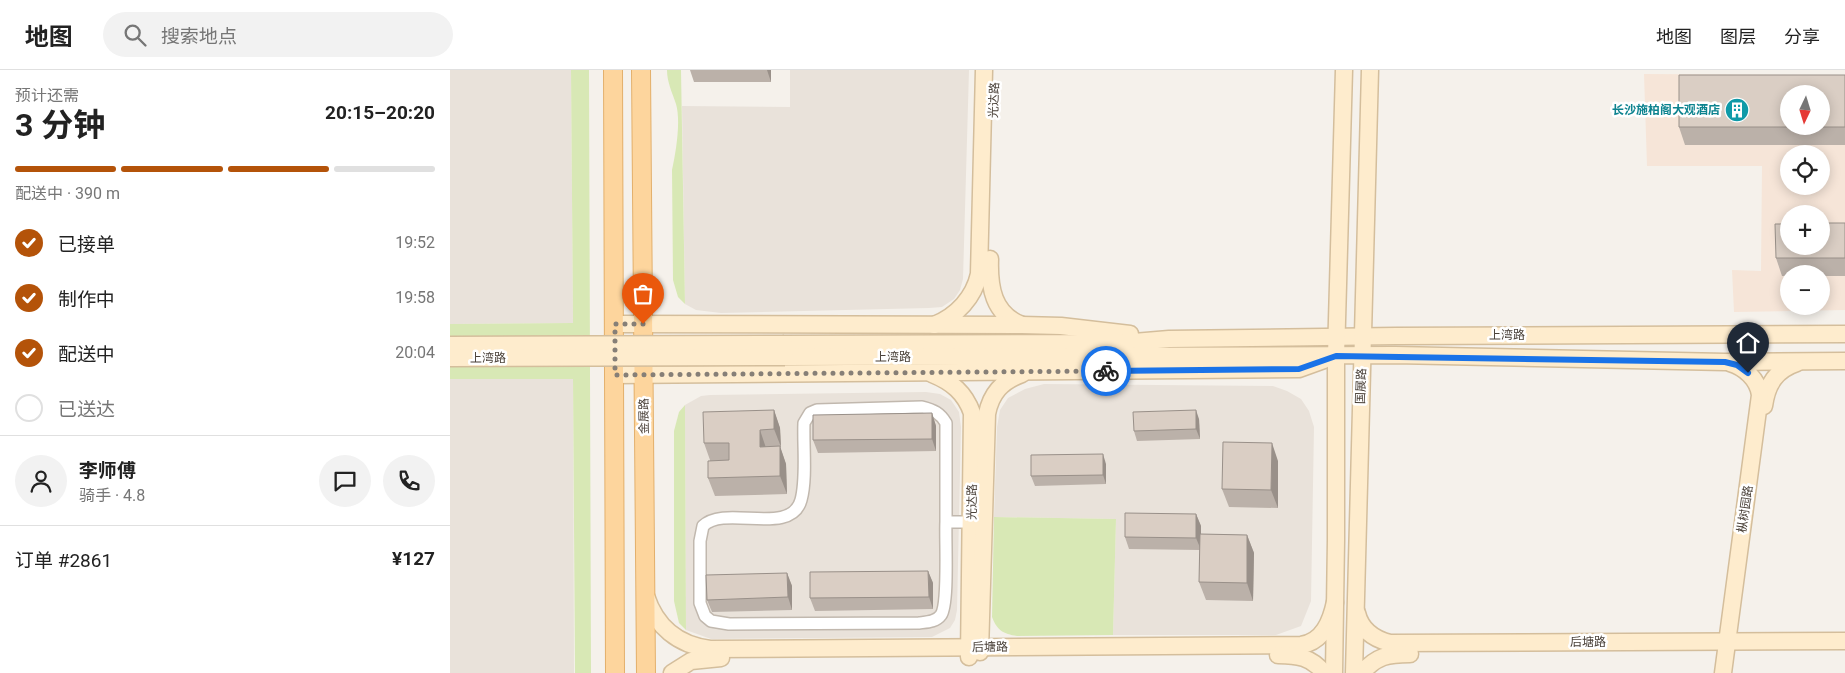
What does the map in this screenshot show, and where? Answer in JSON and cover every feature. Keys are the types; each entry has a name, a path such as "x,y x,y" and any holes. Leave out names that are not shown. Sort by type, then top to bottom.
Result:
{"main road":[{"path":"613,70 615,673"},
{"name":"金展路","path":"641,70 646,673"},
{"name":"光达路","path":"933,325 946,319 961,307 972,294 980,274 984,70"},
{"name":"光达路","path":"995,70 989,282 991,294 1003,313 1022,325"},
{"name":"国展路","path":"1334,673 1336,337 1344,70"},
{"name":"国展路","path":"1354,673 1370,70"},
{"name":"上湾路","path":"615,324 1061,326 1169,339"},
{"name":"上湾路","path":"450,358 784,351 1122,342 1169,339 1845,334"},
{"name":"上湾路","path":"450,346 1725,362 1845,361"},
{"name":"上湾路","path":"615,375 1299,369 1336,356"},
{"name":"枞树园路","path":"1725,362 1737,365 1748,373 1757,384 1760,395 1729,647 1728,673"},
{"name":"枞树园路","path":"1723,673 1729,647 1766,394 1773,378 1786,368 1799,362"},
{"name":"光达路","path":"974,652 987,414 992,398 998,388 1011,378 1028,372"},
{"name":"光达路","path":"925,373 953,385 962,393 972,414 971,522 974,652"},
{"name":"后塘路","path":"646,594 652,611 665,628 679,641 700,648 1289,655 1311,660 1324,673"},
{"name":"后塘路","path":"672,673 691,661 703,658 1301,645 1310,644 1324,632 1335,602"},
{"name":"后塘路","path":"1356,602 1362,625 1375,638 1390,643 1729,647 1845,652"},
{"name":"后塘路","path":"1362,673 1374,660 1383,655 1393,654 1729,647 1845,640"}],"street":[{"path":"922,407 933,410 941,416 946,423 947,433 946,522 944,600 941,615 937,620 920,623 729,624 711,622 701,610 700,541 703,526 714,519 780,518 794,512 801,500 804,423 810,413 817,410 922,407"},
{"path":"946,522 971,522"}],"shaded area":[{"path":"450,70 571,70 573,323 450,324"},
{"path":"790,70 969,70 963,279 960,290 954,299 942,307 929,308 721,313 696,310 685,304 682,106 790,107"},
{"path":"1644,74 1845,75 1845,310 1830,310 1830,265 1780,265 1780,311 1734,312 1732,270 1761,271 1762,166 1647,166"},
{"path":"450,379 573,379 574,673 450,673"},
{"path":"1044,384 1273,386 1301,399 1309,411 1314,427 1311,601 1301,626 1276,635 1113,635 1116,519 994,517 997,427 1000,410 1008,398 1025,389"},
{"path":"926,392 940,394 951,400 959,412 961,427 957,610 955,620 950,628 932,637 711,639 686,630 685,405 701,396 710,395"}],"green space":[{"path":"571,70 589,70 591,673 575,673 573,379 450,379 450,324 573,323"},
{"path":"667,70 681,70 685,304 678,297 673,280 672,170 678,119"},
{"path":"685,405 686,630 679,623 674,601 674,431 679,412"},
{"path":"994,517 1116,519 1113,635 1017,636 1004,633 998,628 992,617"}],"building":[{"path":"1679,75 1845,75 1845,127 1830,127 1830,85 1780,85 1780,127 1679,127"},
{"path":"1830,223 1845,223 1845,258 1776,258 1775,224 1780,224 1780,255 1830,255"},
{"path":"774,410 774,429 760,430 760,447 780,446 780,476 708,478 708,461 729,460 729,443 704,443 703,412"},
{"path":"1196,410 1196,429 1134,431 1133,412"},
{"path":"932,413 932,439 813,440 813,415"},
{"path":"1223,442 1272,443 1271,490 1222,489"},
{"path":"1103,454 1103,475 1031,476 1031,455"},
{"path":"1125,513 1196,514 1196,538 1125,537"},
{"path":"1200,534 1247,535 1247,583 1199,582"},
{"path":"928,571 929,597 810,598 810,572"},
{"path":"787,573 788,597 707,600 706,575"}],"way so far":[{"path":"643,324 615,324 615,375 1106,371"}],"place":[{"name":"长沙施柏阁大观酒店","path":"1737,110"}],"route":[{"path":"1106,371 1299,369 1336,356 1395,355 1725,362 1737,365 1748,373"}]}
